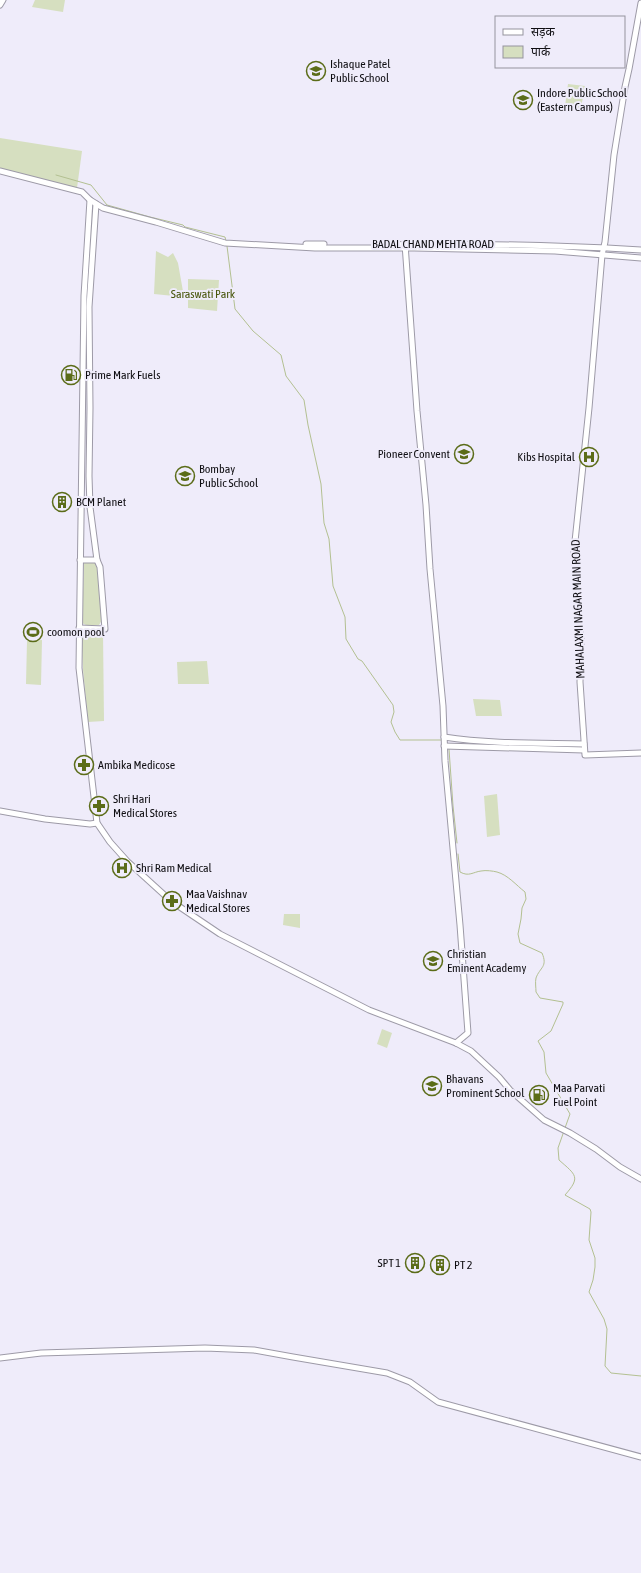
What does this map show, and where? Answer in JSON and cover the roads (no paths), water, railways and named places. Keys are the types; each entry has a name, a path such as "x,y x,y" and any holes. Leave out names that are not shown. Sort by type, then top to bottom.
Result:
{"street":[{"path":"0,4 3,0"},
{"name":"MAHALAXMI NAGAR MAIN ROAD","path":"585,753 580,682 581,638 574,551 589,408 602,254 607,228 614,155 641,3"},
{"name":"BADAL CHAND MEHTA ROAD","path":"0,171 82,192 90,200 103,208 226,242 406,246 468,243 641,250"},
{"path":"90,200 84,296 79,668 97,823 124,858 171,901 220,934 369,1010 456,1043 471,1051 499,1077 510,1090 537,1114 557,1127 569,1132 596,1149 620,1167 641,1179"},
{"path":"79,628 105,629 100,566 89,490 89,307 96,204"},
{"path":"456,1043 468,1033 443,706 417,411 406,246 555,251 641,258"},
{"path":"83,382 90,382"},
{"path":"80,560 98,560"},
{"path":"446,743 474,741 584,744"},
{"path":"446,743 585,753 641,752"},
{"path":"0,811 45,819 90,824 97,823"},
{"path":"0,1358 41,1353 205,1348 254,1350 387,1373 410,1382 438,1402 641,1457"}],"waterway":[{"path":"56,175 91,185 107,205 225,237 226,241"},
{"path":"227,246 235,309 253,331 281,355 286,376 304,400 321,484 324,523 329,539 333,586 345,617 346,639 358,659 362,661 393,705 394,712 391,722 400,740 442,740"},
{"path":"449,749 457,843"},
{"path":"458,854 460,872 468,874 483,871 501,873 525,892 526,899 522,908 518,934 520,943 542,953 544,958 543,967 536,978 536,992 540,998 563,1002 551,1031 538,1041 544,1052 546,1073 570,1114 565,1128"},
{"path":"564,1131 558,1148 559,1160 573,1173 575,1180 565,1195 590,1209 591,1212 589,1240 595,1258 595,1267 589,1292 604,1319 607,1329 605,1366 611,1373 641,1376"}],"place":[{"name":"Ishaque Patel Public School","path":"316,71"},
{"name":"Indore Public School (Eastern Campus)","path":"523,100"},
{"name":"Prime Mark Fuels","path":"71,375"},
{"name":"Pioneer Convent","path":"464,454"},
{"name":"Kibs Hospital","path":"589,457"},
{"name":"Bombay Public School","path":"185,476"},
{"name":"BCM Planet","path":"62,502"},
{"name":"coomon pool","path":"33,632"},
{"name":"Ambika Medicose","path":"84,765"},
{"name":"Shri Hari Medical Stores","path":"99,806"},
{"name":"Shri Ram Medical","path":"122,868"},
{"name":"Maa Vaishnav Medical Stores","path":"172,901"},
{"name":"Christian Eminent Academy","path":"433,961"},
{"name":"Bhavans Prominent School","path":"432,1086"},
{"name":"Maa Parvati Fuel Point","path":"539,1095"},
{"name":"SPT 1","path":"415,1263"},
{"name":"PT 2","path":"440,1265"}],"park label":[{"name":"Saraswati Park","path":"203,294"}]}
